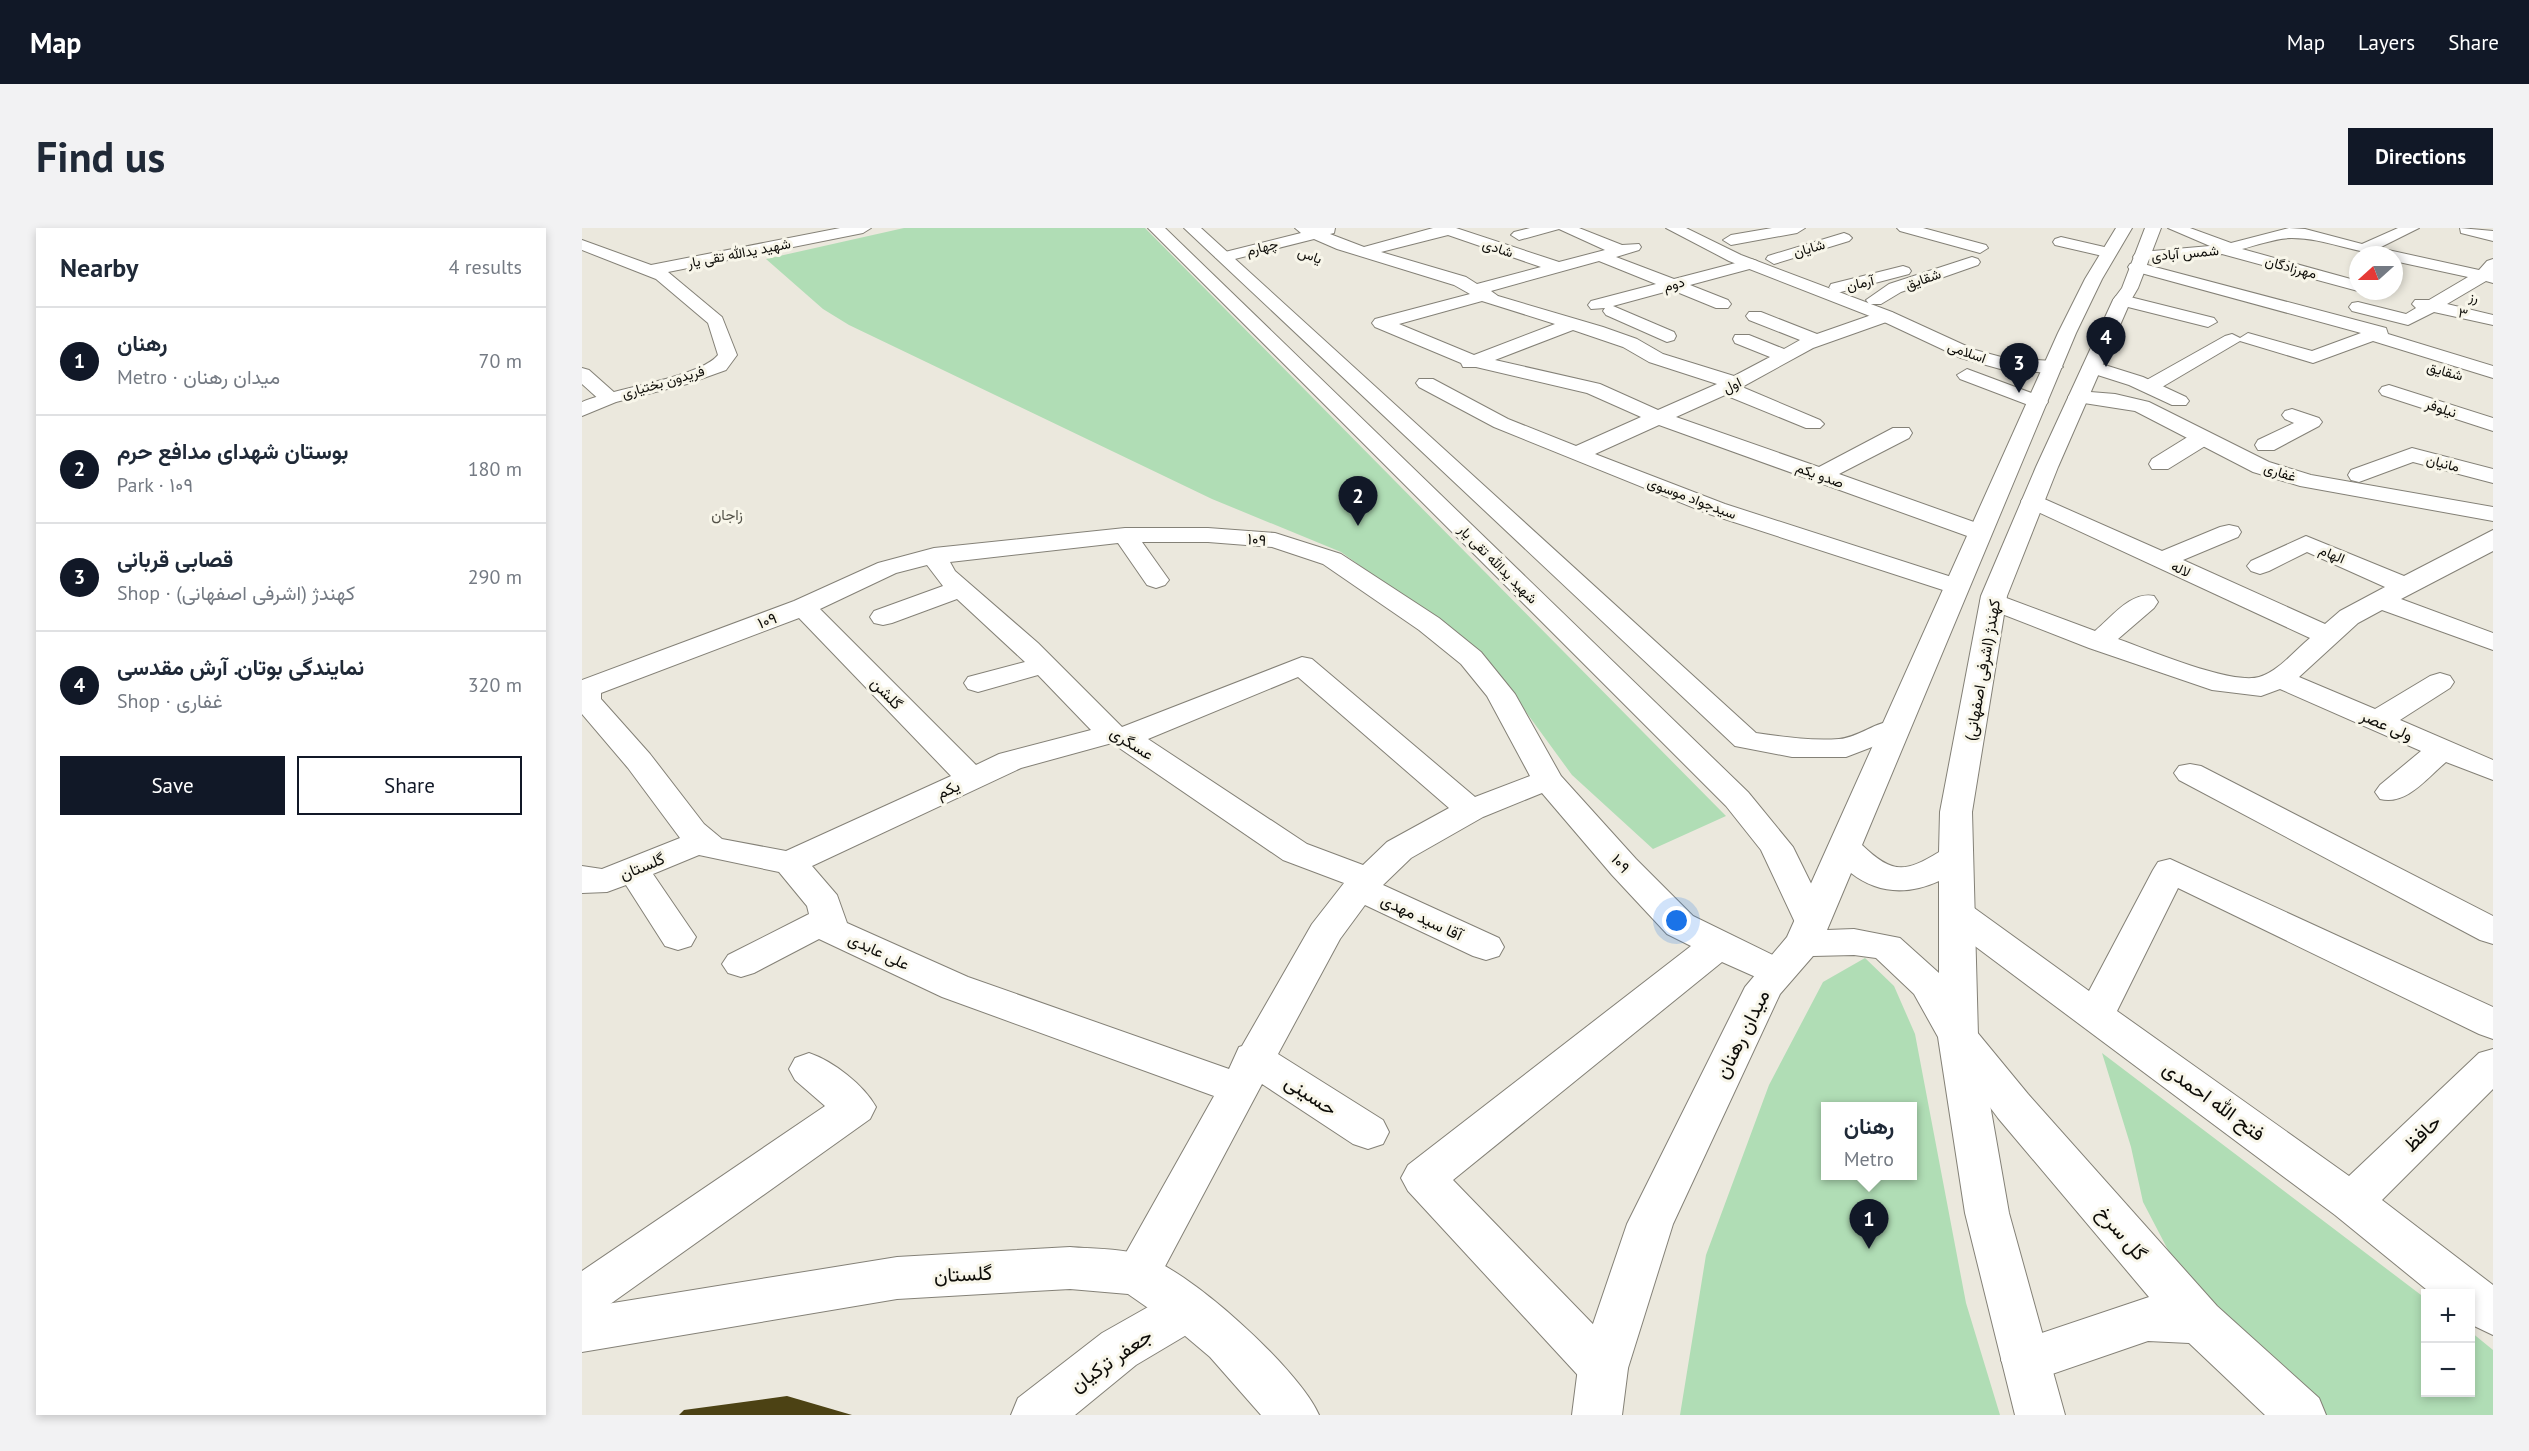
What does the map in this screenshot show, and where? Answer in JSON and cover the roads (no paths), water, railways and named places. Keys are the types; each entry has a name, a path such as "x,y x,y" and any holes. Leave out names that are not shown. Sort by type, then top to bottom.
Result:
{"street":[{"name":"شهید یدالله تقی یار","path":"1156,228 1337,403 1685,751 1737,799 1776,847 1797,946"},
{"path":"1192,228 1746,740 1792,748 1846,748 1895,728"},
{"name":"چهارم","path":"1223,257 1278,243 1309,231 1335,228"},
{"path":"1519,235 1552,228"},
{"path":"1483,292 1529,275 1625,248 1566,228"},
{"name":"اسلامی","path":"1674,228 1751,264 1881,308"},
{"name":"اسلامی","path":"1706,228 1881,308 1968,354 2004,364 2053,367"},
{"path":"1731,240 1797,228"},
{"name":"شقایق","path":"1881,308 1895,288 1976,255 1905,228"},
{"path":"1797,946 1845,848 1955,586 2053,367 2104,259 2126,228 2135,237 2129,255 2134,274"},
{"name":"کهندژ (اشرفی اصفهانی)","path":"1958,1036 1956,812 1993,601 2078,397 2153,228"},
{"name":"شمس آبادی","path":"2176,228 2227,249"},
{"path":"2374,246 2411,228"},
{"name":"شهید یدالله تقی یار","path":"651,270 851,229"},
{"path":"1363,252 1444,229"},
{"name":"شادی","path":"1444,229 1557,267"},
{"path":"2466,230 2490,243"},
{"path":"1309,231 1363,252 1430,270 1518,309 1630,344 1656,358 1731,386 1814,424"},
{"name":"شمس آبادی","path":"2134,274 2293,231 2351,246"},
{"path":"2332,241 2360,232"},
{"name":"شایان","path":"1774,259 1844,238"},
{"path":"2061,242 2104,259 2126,263 2134,274 2208,322"},
{"name":"یاس","path":"1278,243 1300,251"},
{"name":"فریدون بختیاری","path":"582,245 662,275 716,321 728,355 719,366 680,380 609,398 582,410"},
{"name":"مهرزادگان","path":"2227,249 2349,283"},
{"path":"1597,255 1722,304"},
{"path":"1793,268 1840,256"},
{"path":"2338,260 2349,256"},
{"path":"2403,258 2434,265 2490,272"},
{"name":"دوم","path":"1667,336 1597,304 1751,264"},
{"name":"آرمان","path":"1837,288 1883,278 1915,265"},
{"path":"2403,275 2434,265"},
{"name":"آرمان","path":"1862,271 1883,278"},
{"path":"2358,307 2408,320 2490,272"},
{"path":"2134,274 2380,332 2313,357 2240,340 2150,386"},
{"path":"1529,275 1551,285"},
{"name":"صدو یکم","path":"1483,292 1381,323 1473,361 1593,388 1660,418 1979,532"},
{"name":"رز","path":"2455,293 2484,299"},
{"name":"۳","path":"2409,302 2493,320"},
{"name":"اول","path":"1576,454 1731,386 1784,356 1881,308"},
{"path":"1755,316 1816,340"},
{"path":"1473,361 1572,324"},
{"path":"2372,335 2493,372"},
{"path":"1742,339 1784,356"},
{"name":"شقایق","path":"2396,357 2493,385"},
{"name":"سیدجواد موسوی","path":"1473,361 1446,378 1501,423 1717,508 1955,586"},
{"path":"2092,367 2150,386 2224,425"},
{"path":"582,374 609,398"},
{"path":"1967,375 2038,402"},
{"name":"نیلوفر","path":"2389,391 2493,425"},
{"name":"غفاری","path":"2078,397 2115,400 2142,406 2260,467 2308,481 2493,514"},
{"path":"2266,445 2312,422 2292,415"},
{"path":"1821,475 1901,434"},
{"name":"غفاری","path":"2245,435 2266,445 2359,475 2493,502"},
{"path":"2160,464 2202,438"},
{"name":"مانیان","path":"2359,475 2412,455 2493,476"},
{"name":"لاله","path":"2034,501 2328,636"},
{"path":"2161,560 2229,532"},
{"name":"۱۰۹","path":"703,841 692,831 639,761 586,700 587,688 803,607 887,568 934,555 1125,535 1208,534 1275,540 1332,559 1429,624 1471,658 1500,694 1548,780 1624,867 1680,924 1719,944 1797,946"},
{"path":"1125,535 1156,580"},
{"path":"1993,601 2099,642 2222,684 2261,687 2280,679 2349,617 2488,543 2493,537"},
{"name":"الهام","path":"2260,566 2306,543 2405,586"},
{"name":"عسگری","path":"934,555 945,576 1119,735 1295,852 1363,883"},
{"path":"2461,557 2493,566"},
{"path":"883,617 960,589"},
{"path":"2380,600 2493,642"},
{"path":"2099,642 2145,602"},
{"name":"گلشن","path":"803,607 971,778"},
{"path":"978,683 1044,665"},
{"name":"یکم","path":"790,863 869,824 1010,761 1119,735 1302,665 1471,810"},
{"name":"ولی عصر","path":"2280,679 2493,771"},
{"path":"2377,721 2440,682"},
{"path":"1685,751 1710,752 1729,745 1738,732"},
{"path":"2391,792 2442,749"},
{"path":"2190,773 2493,931"},
{"path":"1137,1274 1245,1073 1325,933 1363,883 1399,850 1471,810 1548,780"},
{"path":"703,841 711,848 790,863"},
{"name":"گلستان","path":"582,878 585,882 607,880 703,841"},
{"path":"1845,848 1866,870 1889,880 1926,876 1956,857"},
{"name":"علی عابدی","path":"790,863 824,903 831,930 955,987 1245,1073"},
{"path":"633,870 678,938"},
{"path":"2096,1014 2170,870 2493,1024"},
{"name":"آقا سید مهدی","path":"1363,883 1486,947"},
{"name":"فتح الله احمدی","path":"1957,914 2350,1202 2463,1289"},
{"path":"741,964 828,919"},
{"path":"1797,946 1854,942 1887,946 1927,984 1958,1036 1987,1213 2040,1415"},
{"path":"1597,1402 1423,1178 1719,944"},
{"name":"میدان رهنان","path":"1597,1402 1650,1224 1764,987 1797,946"},
{"name":"گل سرخ","path":"1958,1036 2013,1106 2200,1322 2301,1415"},
{"name":"حافظ","path":"2350,1202 2493,1065"},
{"path":"582,1297 855,1107 809,1069"},
{"name":"حسینی","path":"1245,1073 1368,1132"},
{"name":"گلستان","path":"582,1330 897,1278 1070,1268 1137,1274 1188,1309 1227,1341 1294,1415"},
{"name":"فتح الله احمدی","path":"2475,1299 2493,1313"},
{"name":"جعفر ترکیان","path":"1036,1415 1119,1349 1188,1309"},
{"path":"2026,1360 2148,1319 2200,1322"}],"place":[{"name":"نمایندگی بوتان. آرش مقدسی","path":"2106,367"},
{"name":"قصابی قربانی","path":"2019,393"},
{"name":"بوستان شهدای مدافع حرم","path":"1358,526"},
{"name":"رهنان","path":"1869,1249"}],"district":[{"name":"زاجان","path":"727,514"}]}
